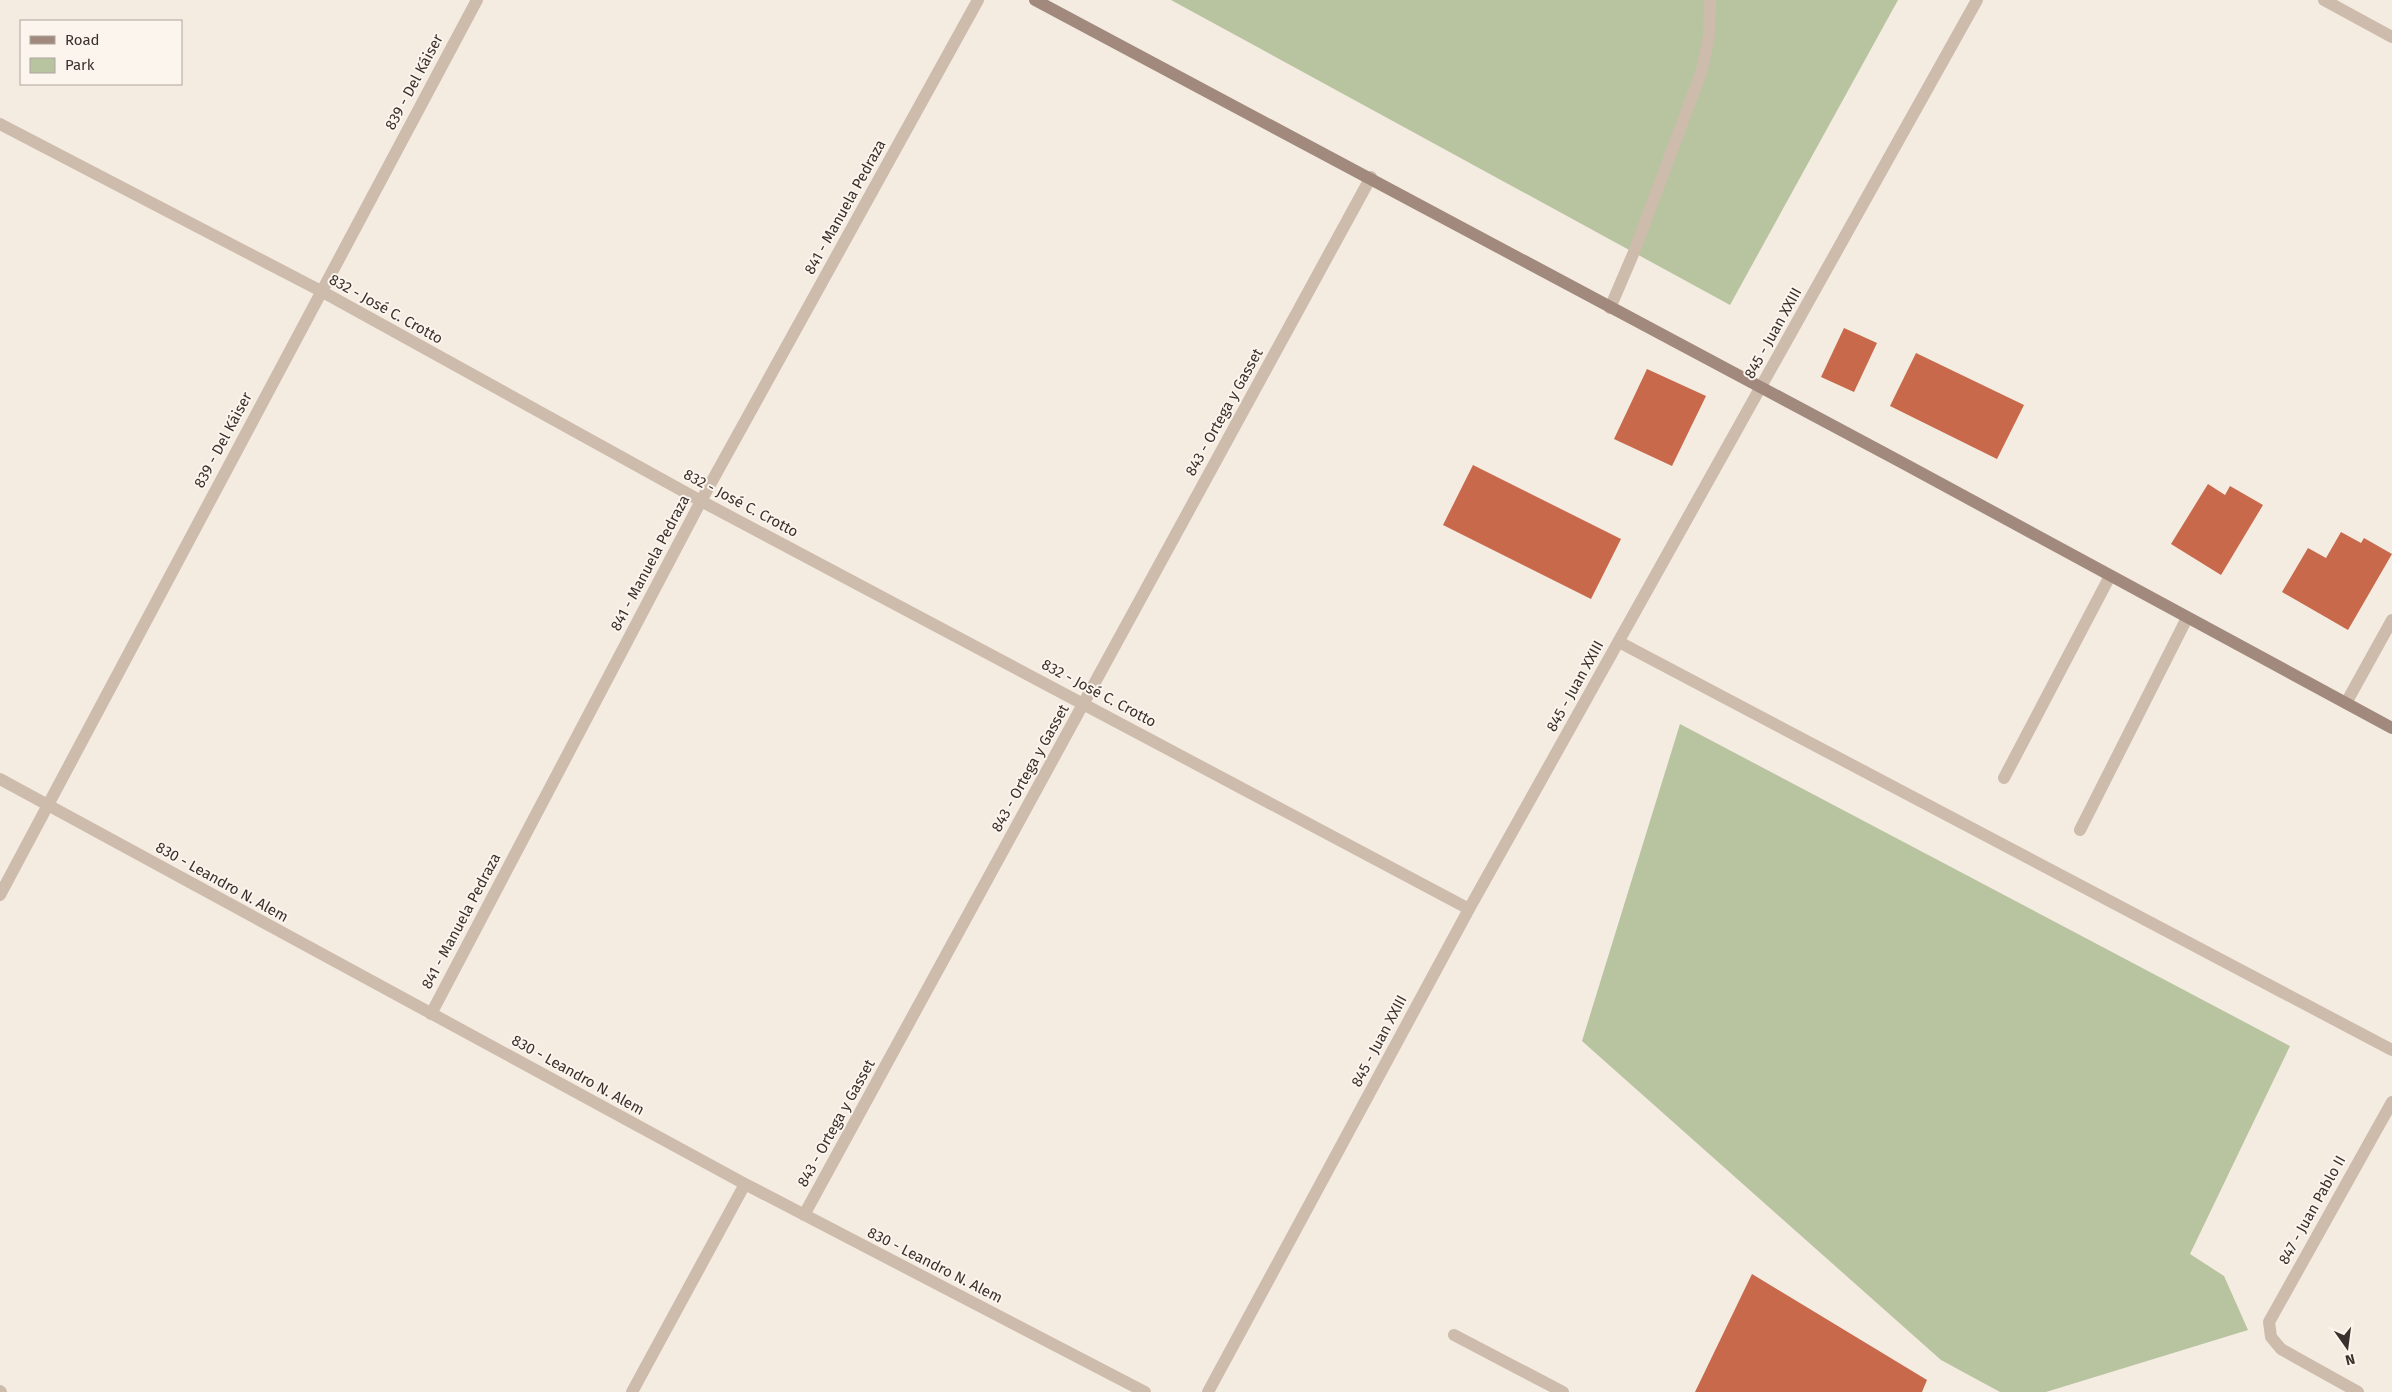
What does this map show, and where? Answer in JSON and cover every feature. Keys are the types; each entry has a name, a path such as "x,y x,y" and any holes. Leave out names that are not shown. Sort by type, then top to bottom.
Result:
{"main road":[{"path":"1035,0 1371,178 1610,308 1762,387 2392,728"}],"street":[{"name":"839 - Del Káiser","path":"0,895 476,0"},
{"name":"841 - Manuela Pedraza","path":"431,1014 701,501 978,0"},
{"path":"1610,308 1634,252 1702,70 1709,36 1710,0"},
{"name":"845 - Juan XXIII","path":"1208,1392 1469,909 1977,0"},
{"path":"2324,0 2392,37"},
{"name":"832 - José C. Crotto","path":"0,124 321,291 701,501 1469,909"},
{"name":"843 - Ortega y Gasset","path":"804,1215 1371,178"},
{"path":"2004,778 2110,576"},
{"path":"2080,830 2187,618"},
{"path":"2346,703 2392,620"},
{"path":"1619,642 2392,1050"},
{"name":"830 - Leandro N. Alem","path":"0,780 745,1184 1144,1392"},
{"name":"847 - Juan Pablo II","path":"2358,1392 2281,1349 2271,1337 2269,1322 2392,1102"},
{"path":"632,1392 745,1184"},
{"path":"1454,1334 1544,1387 1563,1392"}],"green space":[{"path":"1171,0 1898,0 1730,305"},
{"path":"1680,724 2290,1046 2190,1254 2224,1276 2248,1330 2046,1392 2000,1392 1941,1360 1582,1041"}],"building":[{"path":"1844,328 1877,343 1854,392 1821,377"},
{"path":"1916,353 2024,405 1997,459 1890,406"},
{"path":"1647,369 1706,396 1672,466 1614,439"},
{"path":"1473,465 1621,539 1591,599 1443,525"},
{"path":"2208,484 2225,495 2230,486 2263,505 2221,575 2171,544"},
{"path":"2341,532 2361,543 2364,538 2392,554 2348,630 2282,592 2308,548 2326,558"},
{"path":"1752,1274 1927,1380 1922,1392 1695,1392"}]}
